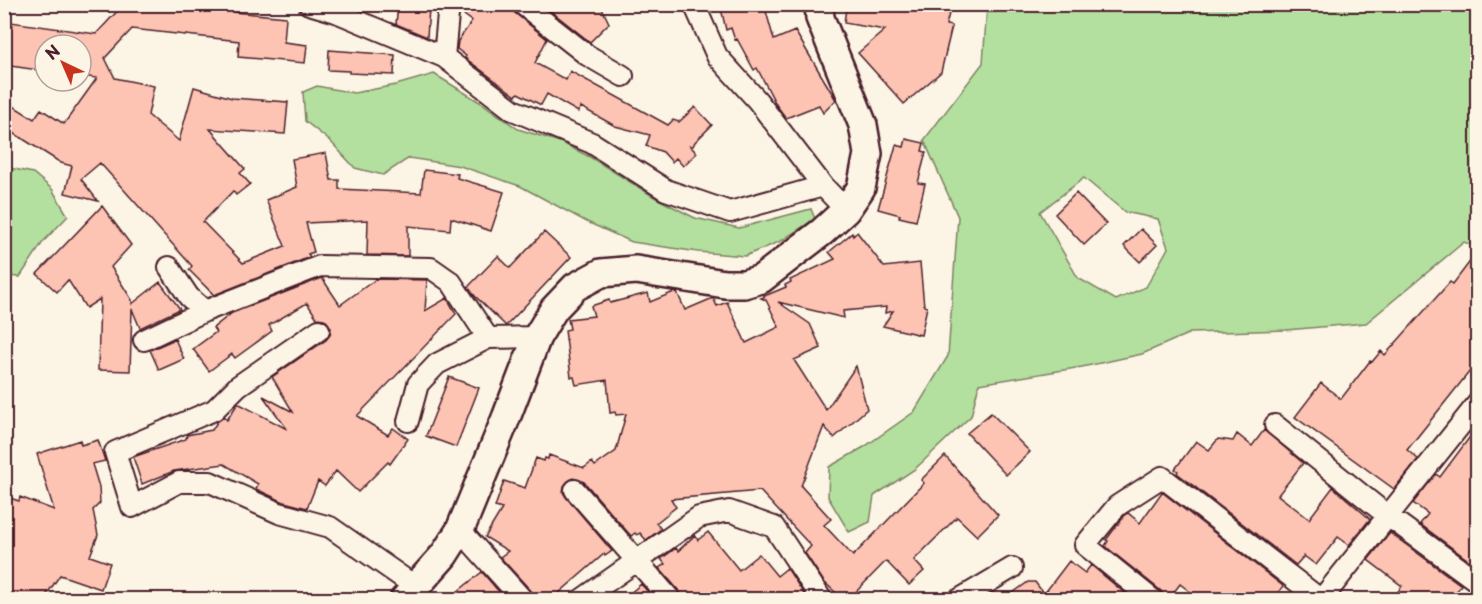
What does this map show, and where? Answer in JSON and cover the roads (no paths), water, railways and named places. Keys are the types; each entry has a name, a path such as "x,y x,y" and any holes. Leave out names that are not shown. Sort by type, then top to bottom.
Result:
{"street":[{"path":"309,4 336,8 444,57 513,110 592,144 666,190 730,212 823,186"},
{"path":"444,57 449,4"},
{"path":"522,4 587,55 623,76"},
{"path":"694,4 717,56 757,100 823,186 846,210"},
{"path":"319,330 238,386 214,410 116,452 132,507 179,482 210,482 279,513 330,527 410,593 444,555 460,530 537,337 554,309 574,286 601,273 636,270 726,284 744,284 761,279 822,232 846,210 861,188 868,154 863,125 820,18 819,4"},
{"path":"144,339 205,311 320,266 431,267 451,282 488,338"},
{"path":"169,267 189,297 205,311"},
{"path":"408,421 418,384 437,364 488,338 537,337"},
{"path":"1154,600 1085,545 1117,506 1162,477 1321,600 1478,403"},
{"path":"1275,425 1388,516 1478,582"},
{"path":"575,490 672,600"},
{"path":"581,600 636,559 699,517 729,510 774,527 822,600"},
{"path":"460,530 523,600"},
{"path":"958,600 1012,568"}]}
